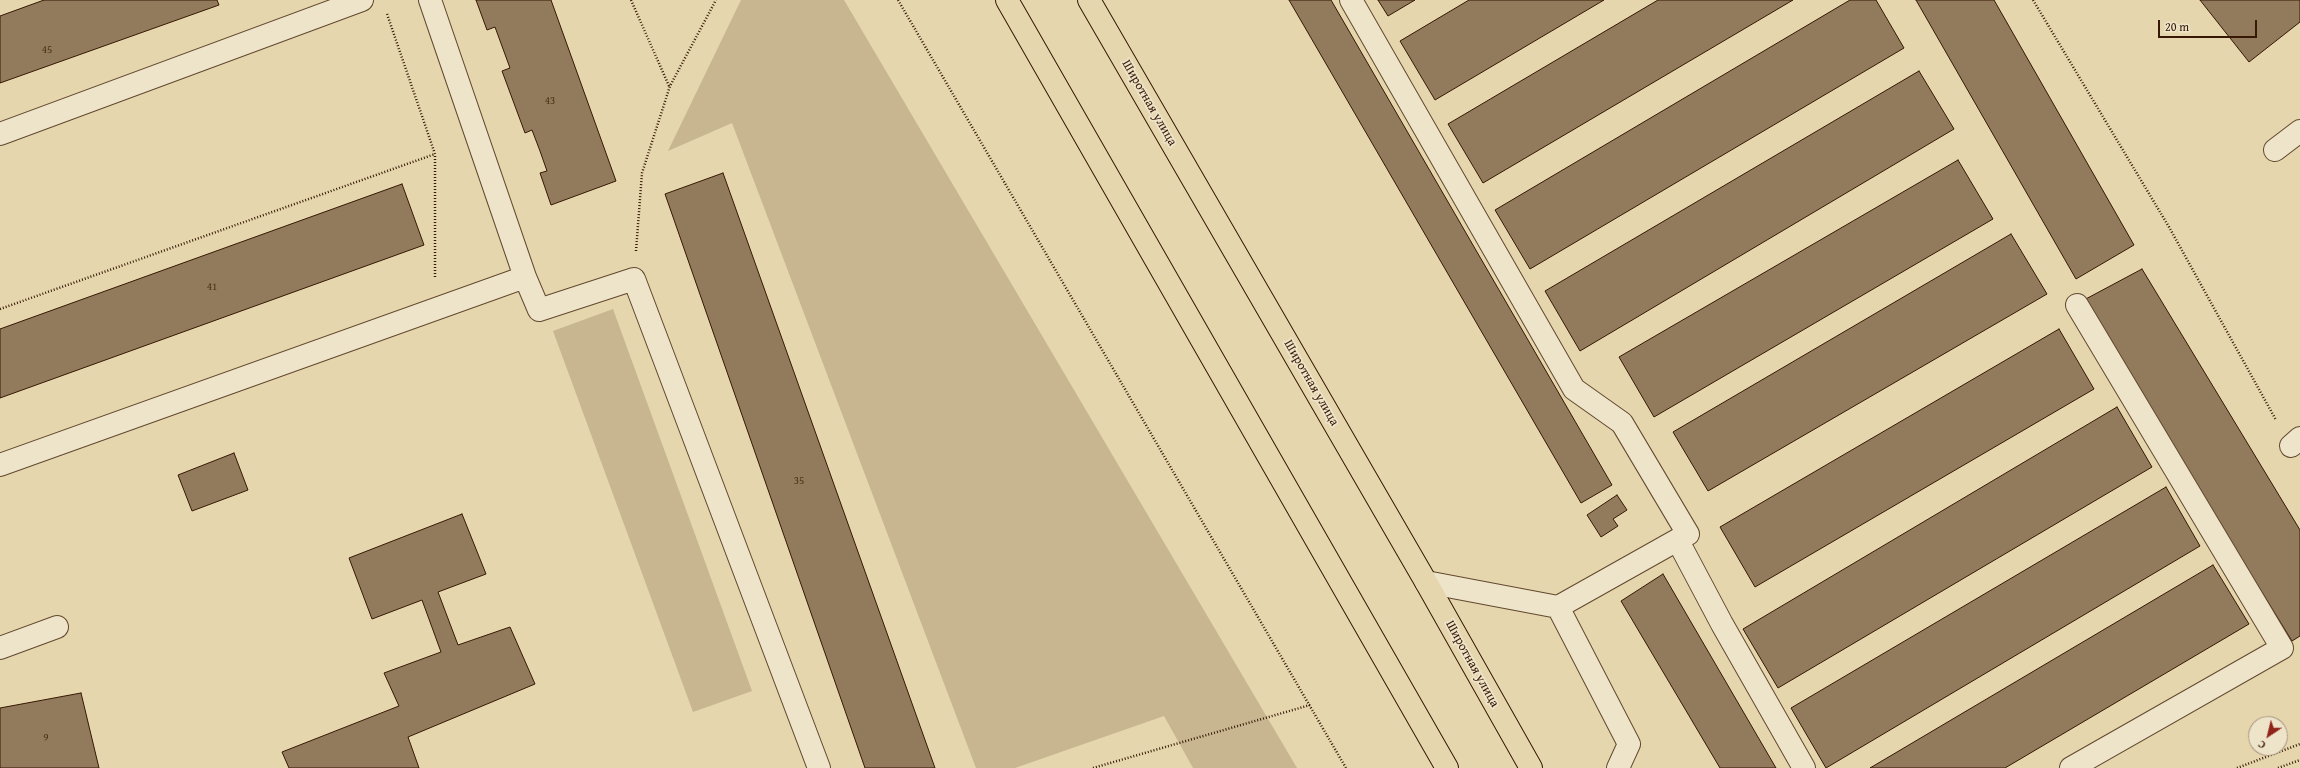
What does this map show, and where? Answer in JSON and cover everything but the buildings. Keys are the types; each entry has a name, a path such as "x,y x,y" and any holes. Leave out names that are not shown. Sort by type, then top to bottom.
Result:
{"main road":[{"path":"1007,0 1447,768"},
{"name":"Широтная улица","path":"1089,0 1426,582 1530,768"}],"lane":[{"path":"0,134 362,0"},
{"path":"430,0 525,277 539,310 634,279 819,768"},
{"path":"1351,0 1574,389 1622,423 1688,534 1678,541 1620,570 1558,607 1426,582"},
{"path":"2275,150 2300,131"},
{"path":"0,465 525,277"},
{"path":"2071,768 2282,648 2078,305"},
{"path":"1678,541 1722,624 1804,768"},
{"path":"1558,607 1629,744 1618,768"},
{"path":"0,648 57,627"}],"path":[{"path":"631,0 670,86"},
{"path":"634,279 642,173 670,86 716,0"},
{"path":"898,0 1346,768"},
{"path":"2033,0 2169,227 2295,442"},
{"path":"385,7 435,154 435,310"},
{"path":"0,309 435,154"},
{"path":"1093,768 1310,705"},
{"path":"2237,768 2300,744"},
{"path":"2278,768 2300,760"}],"shaded area":[{"path":"741,0 844,0 1297,768 1193,768 1164,716 1015,768 976,768 732,123 668,151"},
{"path":"613,309 752,691 693,712 553,331"}]}
